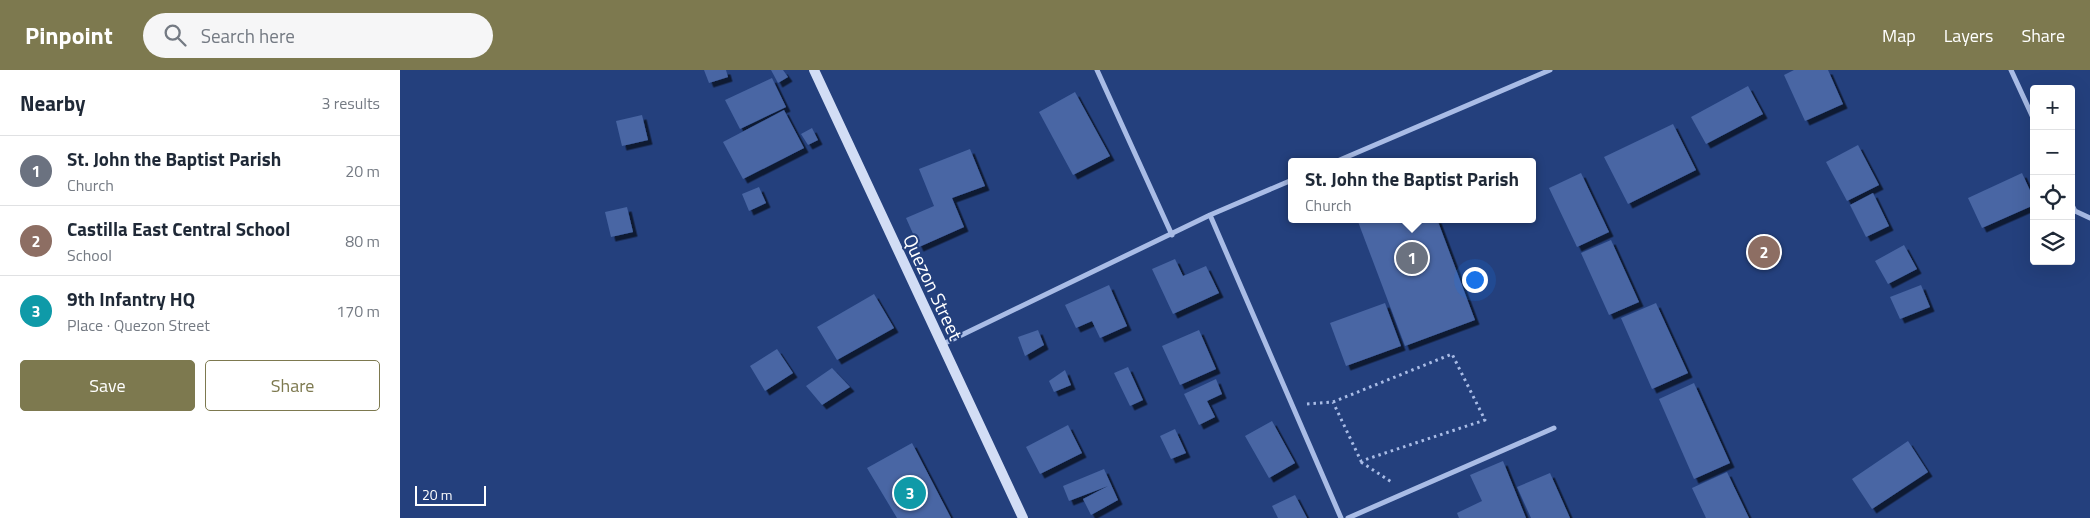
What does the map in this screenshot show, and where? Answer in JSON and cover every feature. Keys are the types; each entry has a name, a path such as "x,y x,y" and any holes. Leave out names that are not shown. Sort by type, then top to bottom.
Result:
{"street":[{"name":"Quezon Street","path":"814,70 1023,518"},
{"path":"1097,70 1172,235"},
{"path":"1344,158 1550,70"},
{"path":"2011,70 2030,111"},
{"path":"941,345 1210,215 1288,182"},
{"path":"2075,210 2090,218"},
{"path":"1210,215 1341,518"},
{"path":"1348,518 1554,428"}],"path":[{"path":"1292,405 1333,402 1452,354 1484,419 1361,461"},
{"path":"1333,402 1361,461 1406,492"}],"building":[{"path":"704,70 726,70 728,77 709,83"},
{"path":"771,70 783,70 788,77 778,83"},
{"path":"1794,70 1828,70 1843,104 1805,121 1784,75"},
{"path":"772,78 786,107 740,129 725,100"},
{"path":"1748,86 1763,114 1706,144 1691,117"},
{"path":"1075,92 1110,156 1073,175 1039,112"},
{"path":"784,110 804,148 743,179 723,142"},
{"path":"642,115 648,140 622,146 616,121"},
{"path":"1673,124 1696,170 1628,204 1604,157"},
{"path":"812,128 818,140 808,145 801,134"},
{"path":"1858,145 1879,185 1847,201 1826,162"},
{"path":"970,149 985,186 952,198 964,227 919,247 906,218 934,206 919,169"},
{"path":"1581,173 1609,232 1577,247 1549,188"},
{"path":"2022,173 2030,190 2030,207 1982,228 1968,198"},
{"path":"759,187 766,203 749,211 742,194"},
{"path":"1873,193 1889,226 1866,237 1850,205"},
{"path":"627,207 633,232 611,237 605,212"},
{"path":"1359,223 1439,223 1475,320 1405,346"},
{"path":"1611,240 1639,302 1609,315 1581,253"},
{"path":"1904,245 1917,269 1888,284 1875,261"},
{"path":"1175,259 1183,276 1206,266 1219,293 1173,314 1152,269"},
{"path":"1109,285 1127,326 1100,338 1092,321 1076,328 1065,305"},
{"path":"1921,285 1930,307 1900,319 1890,297"},
{"path":"874,294 894,328 837,360 817,327"},
{"path":"1385,303 1401,346 1346,366 1330,323"},
{"path":"1656,303 1688,373 1652,389 1621,318"},
{"path":"1038,330 1044,345 1025,356 1018,337"},
{"path":"1199,330 1216,369 1180,385 1162,346"},
{"path":"777,349 793,373 765,391 750,366"},
{"path":"1128,367 1143,400 1130,406 1114,373"},
{"path":"832,368 850,387 822,405 806,386"},
{"path":"1065,370 1071,385 1054,392 1049,381"},
{"path":"1216,379 1222,394 1207,401 1215,417 1199,425 1184,394"},
{"path":"1694,383 1730,463 1694,479 1659,399"},
{"path":"1272,421 1295,463 1269,478 1245,436"},
{"path":"1068,425 1082,453 1040,474 1026,447"},
{"path":"1175,429 1186,453 1171,459 1160,436"},
{"path":"1908,441 1928,472 1872,509 1852,479"},
{"path":"912,443 951,518 897,518 867,468"},
{"path":"1503,461 1526,518 1459,518 1457,513 1482,501 1470,475"},
{"path":"1104,469 1118,500 1091,515 1083,499 1108,486 1069,501 1063,486"},
{"path":"1727,472 1749,518 1706,518 1692,488"},
{"path":"1550,473 1570,518 1531,518 1517,487"},
{"path":"1295,495 1307,518 1278,518 1272,506"}],"place":[{"name":"Castilla East Central School","path":"1764,252"},
{"name":"St. John the Baptist Parish","path":"1412,258"},
{"name":"9th Infantry HQ","path":"910,493"}]}
